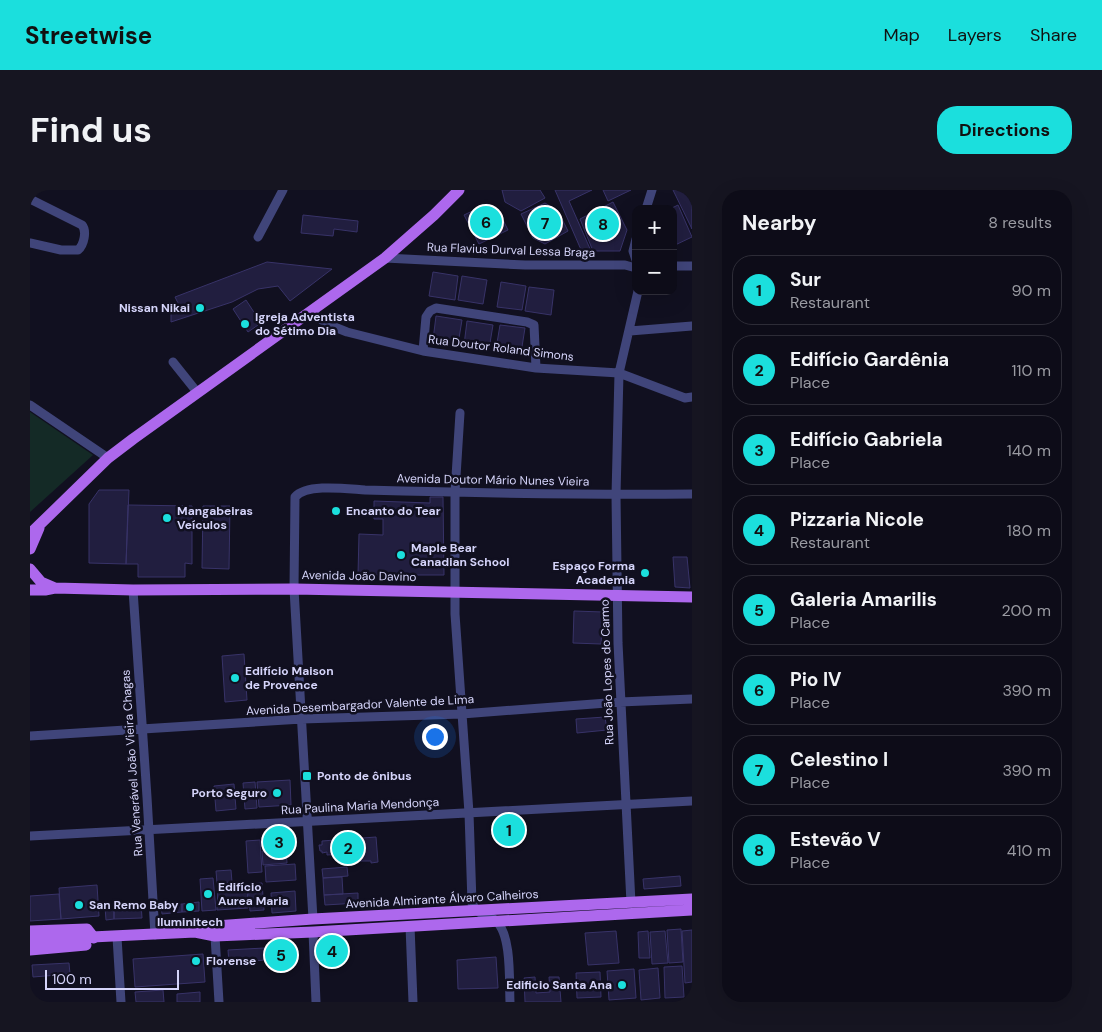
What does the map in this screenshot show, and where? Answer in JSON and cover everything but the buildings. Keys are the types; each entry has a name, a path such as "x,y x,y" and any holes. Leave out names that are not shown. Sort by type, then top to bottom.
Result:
{"main road":[{"path":"30,534 108,458 385,258 434,215 458,190"},
{"path":"30,550 40,525"},
{"path":"30,570 41,582 55,588"},
{"name":"Avenida João Davino","path":"30,590 55,588 133,590 294,589 692,597"},
{"name":"Avenida Almirante Álvaro Calheiros","path":"30,931 87,929 94,938 194,932 216,926 313,919 692,899"},
{"name":"Avenida Almirante Álvaro Calheiros","path":"194,932 215,936 313,932 692,910"},
{"path":"30,950 96,944 114,937"},
{"path":"30,940 94,938"}],"street":[{"path":"258,237 283,190"},
{"path":"647,205 652,190"},
{"path":"30,199 84,226 85,230 82,246 75,250 61,250 30,244"},
{"name":"Rua Flavius Durval Lessa Braga","path":"385,258 525,265 625,265 632,267"},
{"path":"677,266 692,266"},
{"name":"Rua João Lopes do Carmo","path":"631,903 616,595 616,495 619,373 637,295"},
{"path":"422,351 426,317 430,310 436,308 464,312 527,322 534,325 536,368"},
{"name":"Rua Doutor Roland Simons","path":"311,312 327,324 348,332 422,351 536,368 619,373 685,398 692,397"},
{"path":"630,331 692,326"},
{"path":"173,362 197,392"},
{"path":"30,405 108,458"},
{"path":"460,413 455,492 455,614 469,813 472,902 476,911 497,921 507,941 510,1002"},
{"name":"Avenida Doutor Mário Nunes Vieira","path":"294,589 295,497 299,493 321,488 616,495 692,494"},
{"path":"294,589 313,919"},
{"name":"Rua Venerável João Vieira Chagas","path":"133,590 155,934"},
{"name":"Avenida Desembargador Valente de Lima","path":"30,736 302,719 462,714 620,702 692,699"},
{"name":"Rua Paulina Maria Mendonça","path":"30,836 692,801"},
{"path":"410,926 413,1002"},
{"path":"313,932 316,1002"},
{"path":"215,936 219,1002"},
{"path":"114,937 121,1002"}],"green space":[{"path":"30,412 93,455 30,512"}],"place":[{"name":"Pio IV","path":"486,222"},
{"name":"Celestino I","path":"545,223"},
{"name":"Estevão V","path":"603,224"},
{"name":"Nissan Nikai","path":"200,308"},
{"name":"Igreja Adventista do Sétimo Dia","path":"245,324"},
{"name":"Encanto do Tear","path":"336,511"},
{"name":"Mangabeiras Veículos","path":"167,518"},
{"name":"Maple Bear Canadian School","path":"401,555"},
{"name":"Espaço Forma Academia","path":"645,573"},
{"name":"Edifício Maison de Provence","path":"235,678"},
{"name":"Ponto de ônibus","path":"307,776"},
{"name":"Porto Seguro","path":"277,793"},
{"name":"Sur","path":"509,830"},
{"name":"Edifício Gabriela","path":"279,842"},
{"name":"Edifício Gardênia","path":"348,848"},
{"name":"Edifício Aurea Maria","path":"208,894"},
{"name":"San Remo Baby","path":"79,905"},
{"name":"Iluminitech","path":"190,907"},
{"name":"Pizzaria Nicole","path":"332,951"},
{"name":"Galeria Amarilis","path":"281,955"},
{"name":"Florense","path":"196,961"},
{"name":"Edificio Santa Ana","path":"622,985"}]}
